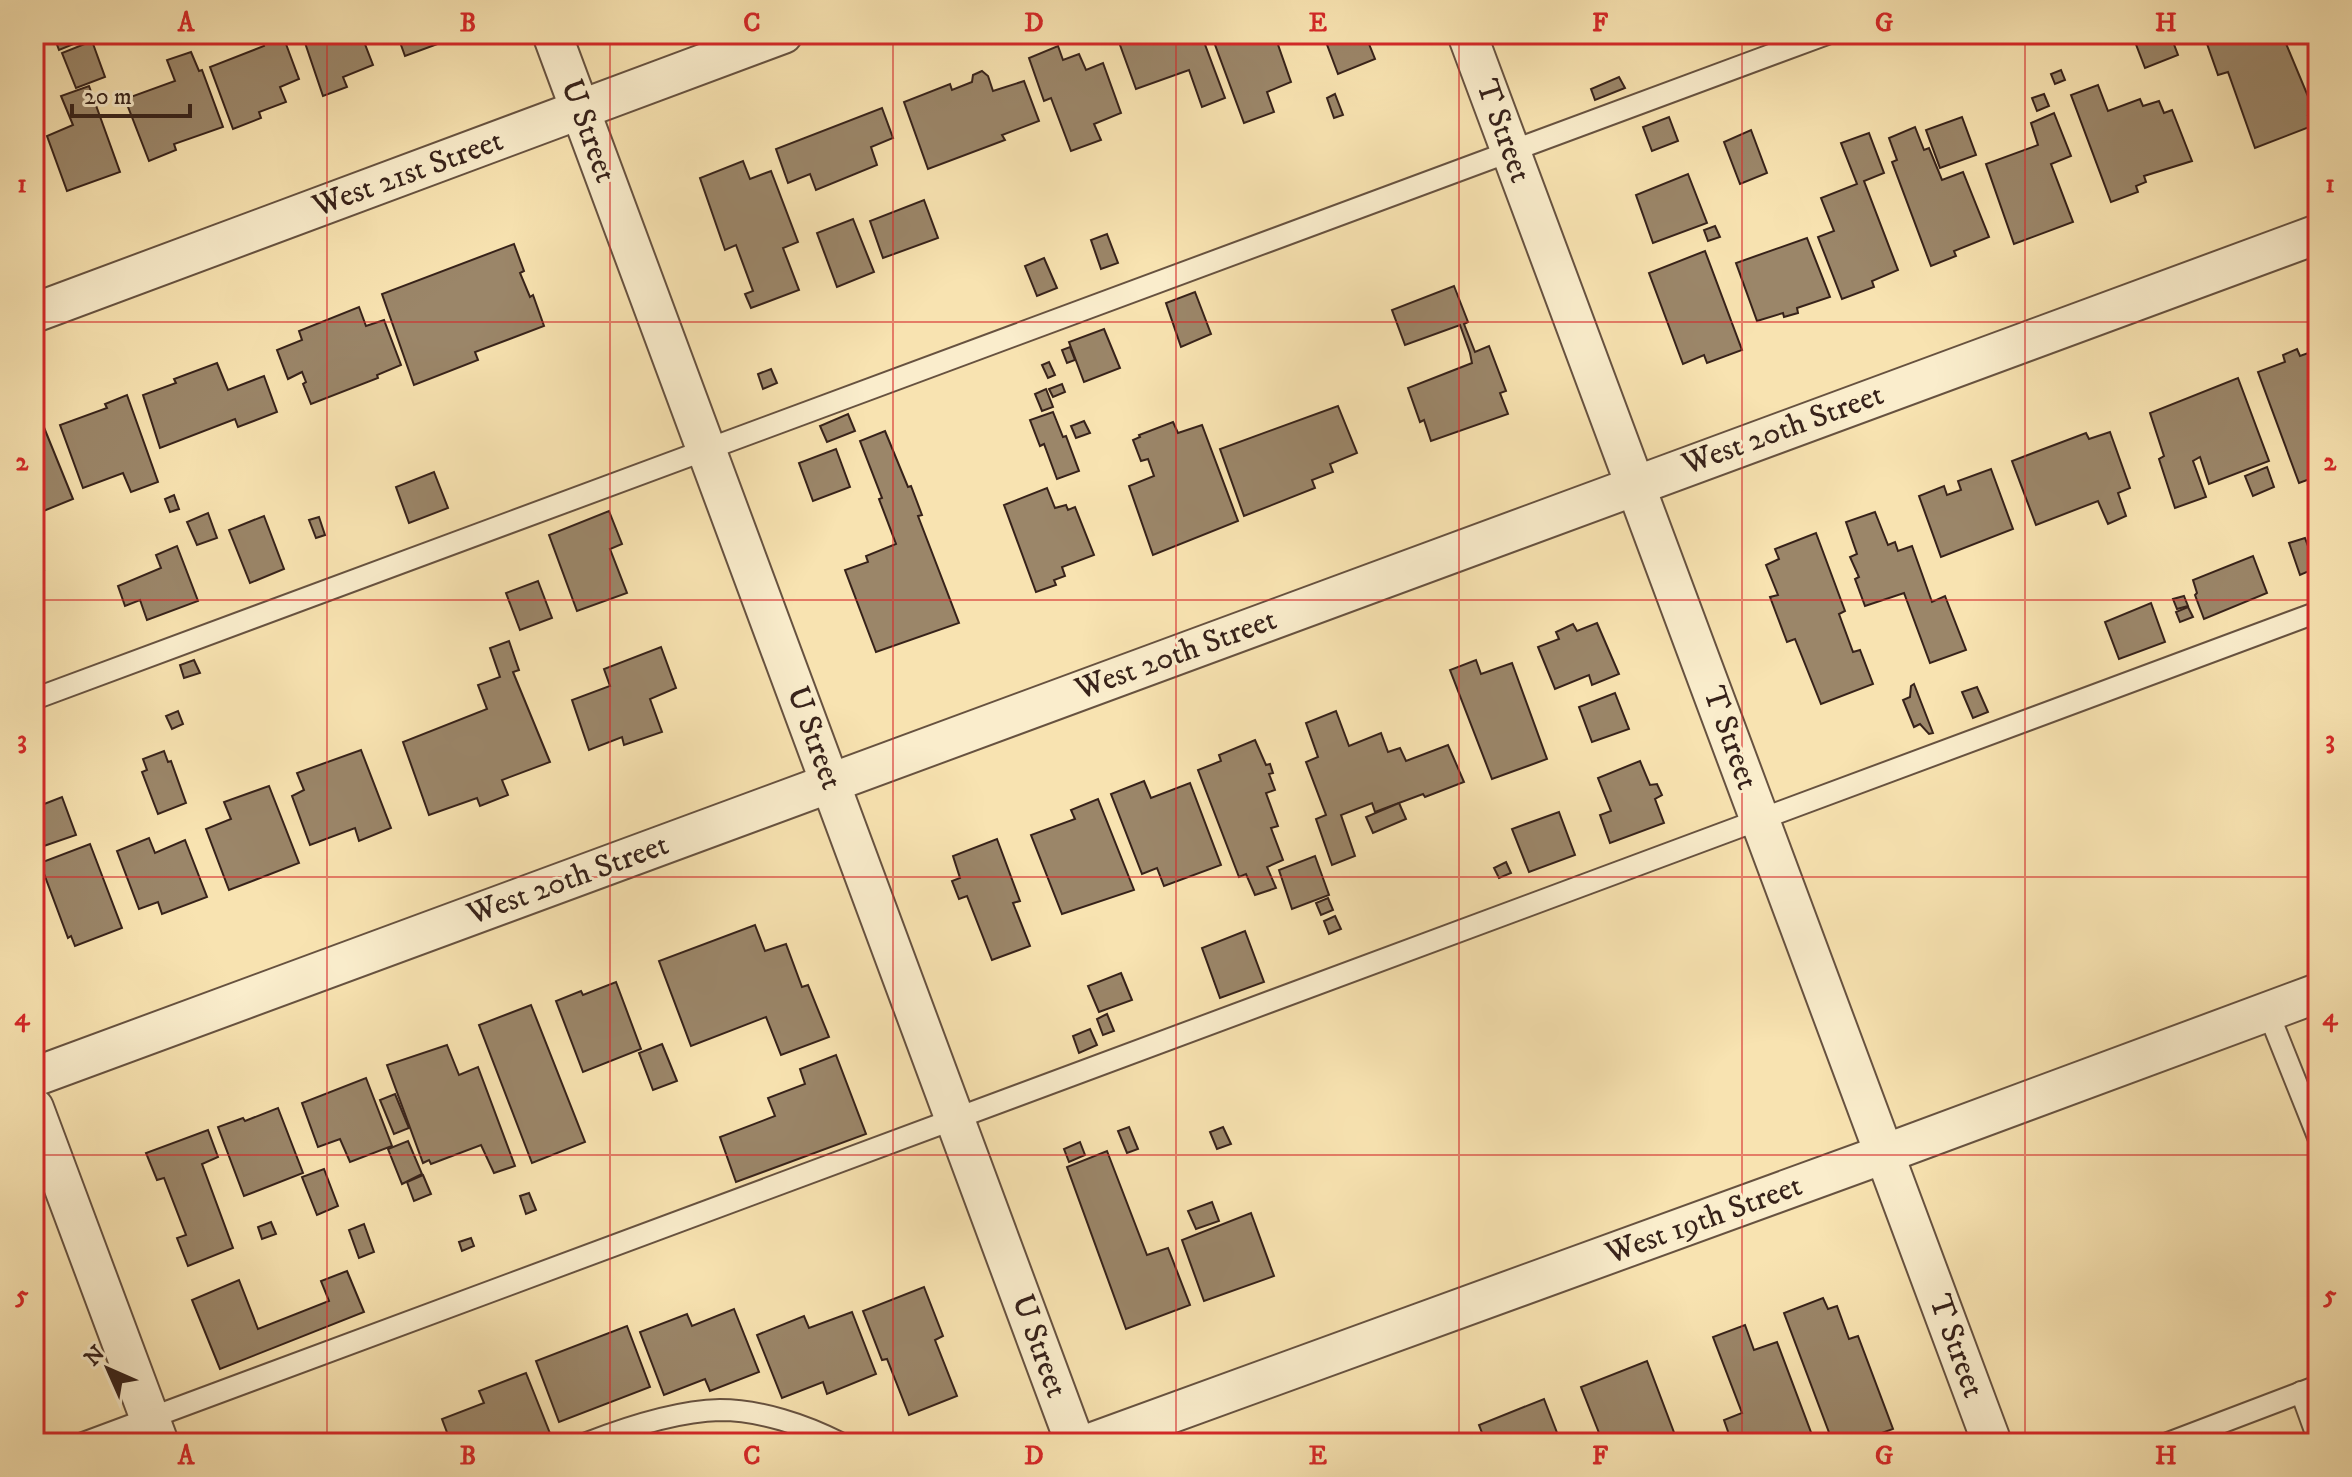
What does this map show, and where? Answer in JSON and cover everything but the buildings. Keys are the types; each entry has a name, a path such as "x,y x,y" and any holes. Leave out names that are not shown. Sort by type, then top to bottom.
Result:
{"street":[{"name":"U Street","path":"552,34 1075,1443"},
{"name":"West 21st Street","path":"34,313 783,34"},
{"name":"T Street","path":"1467,34 1992,1443"},
{"name":"West 20th Street","path":"34,1077 2318,234"},
{"name":"West 19th Street","path":"1090,1443 2318,993"},
{"path":"34,1108 154,1431"}],"lane":[{"path":"34,699 1827,34"},
{"path":"83,1443 154,1431 955,1119 2318,612"},
{"path":"2268,1012 2318,1137"},
{"path":"2168,1443 2310,1389 2318,1439"},
{"path":"587,1443 617,1431 669,1418 721,1410 774,1418 840,1443"}]}
